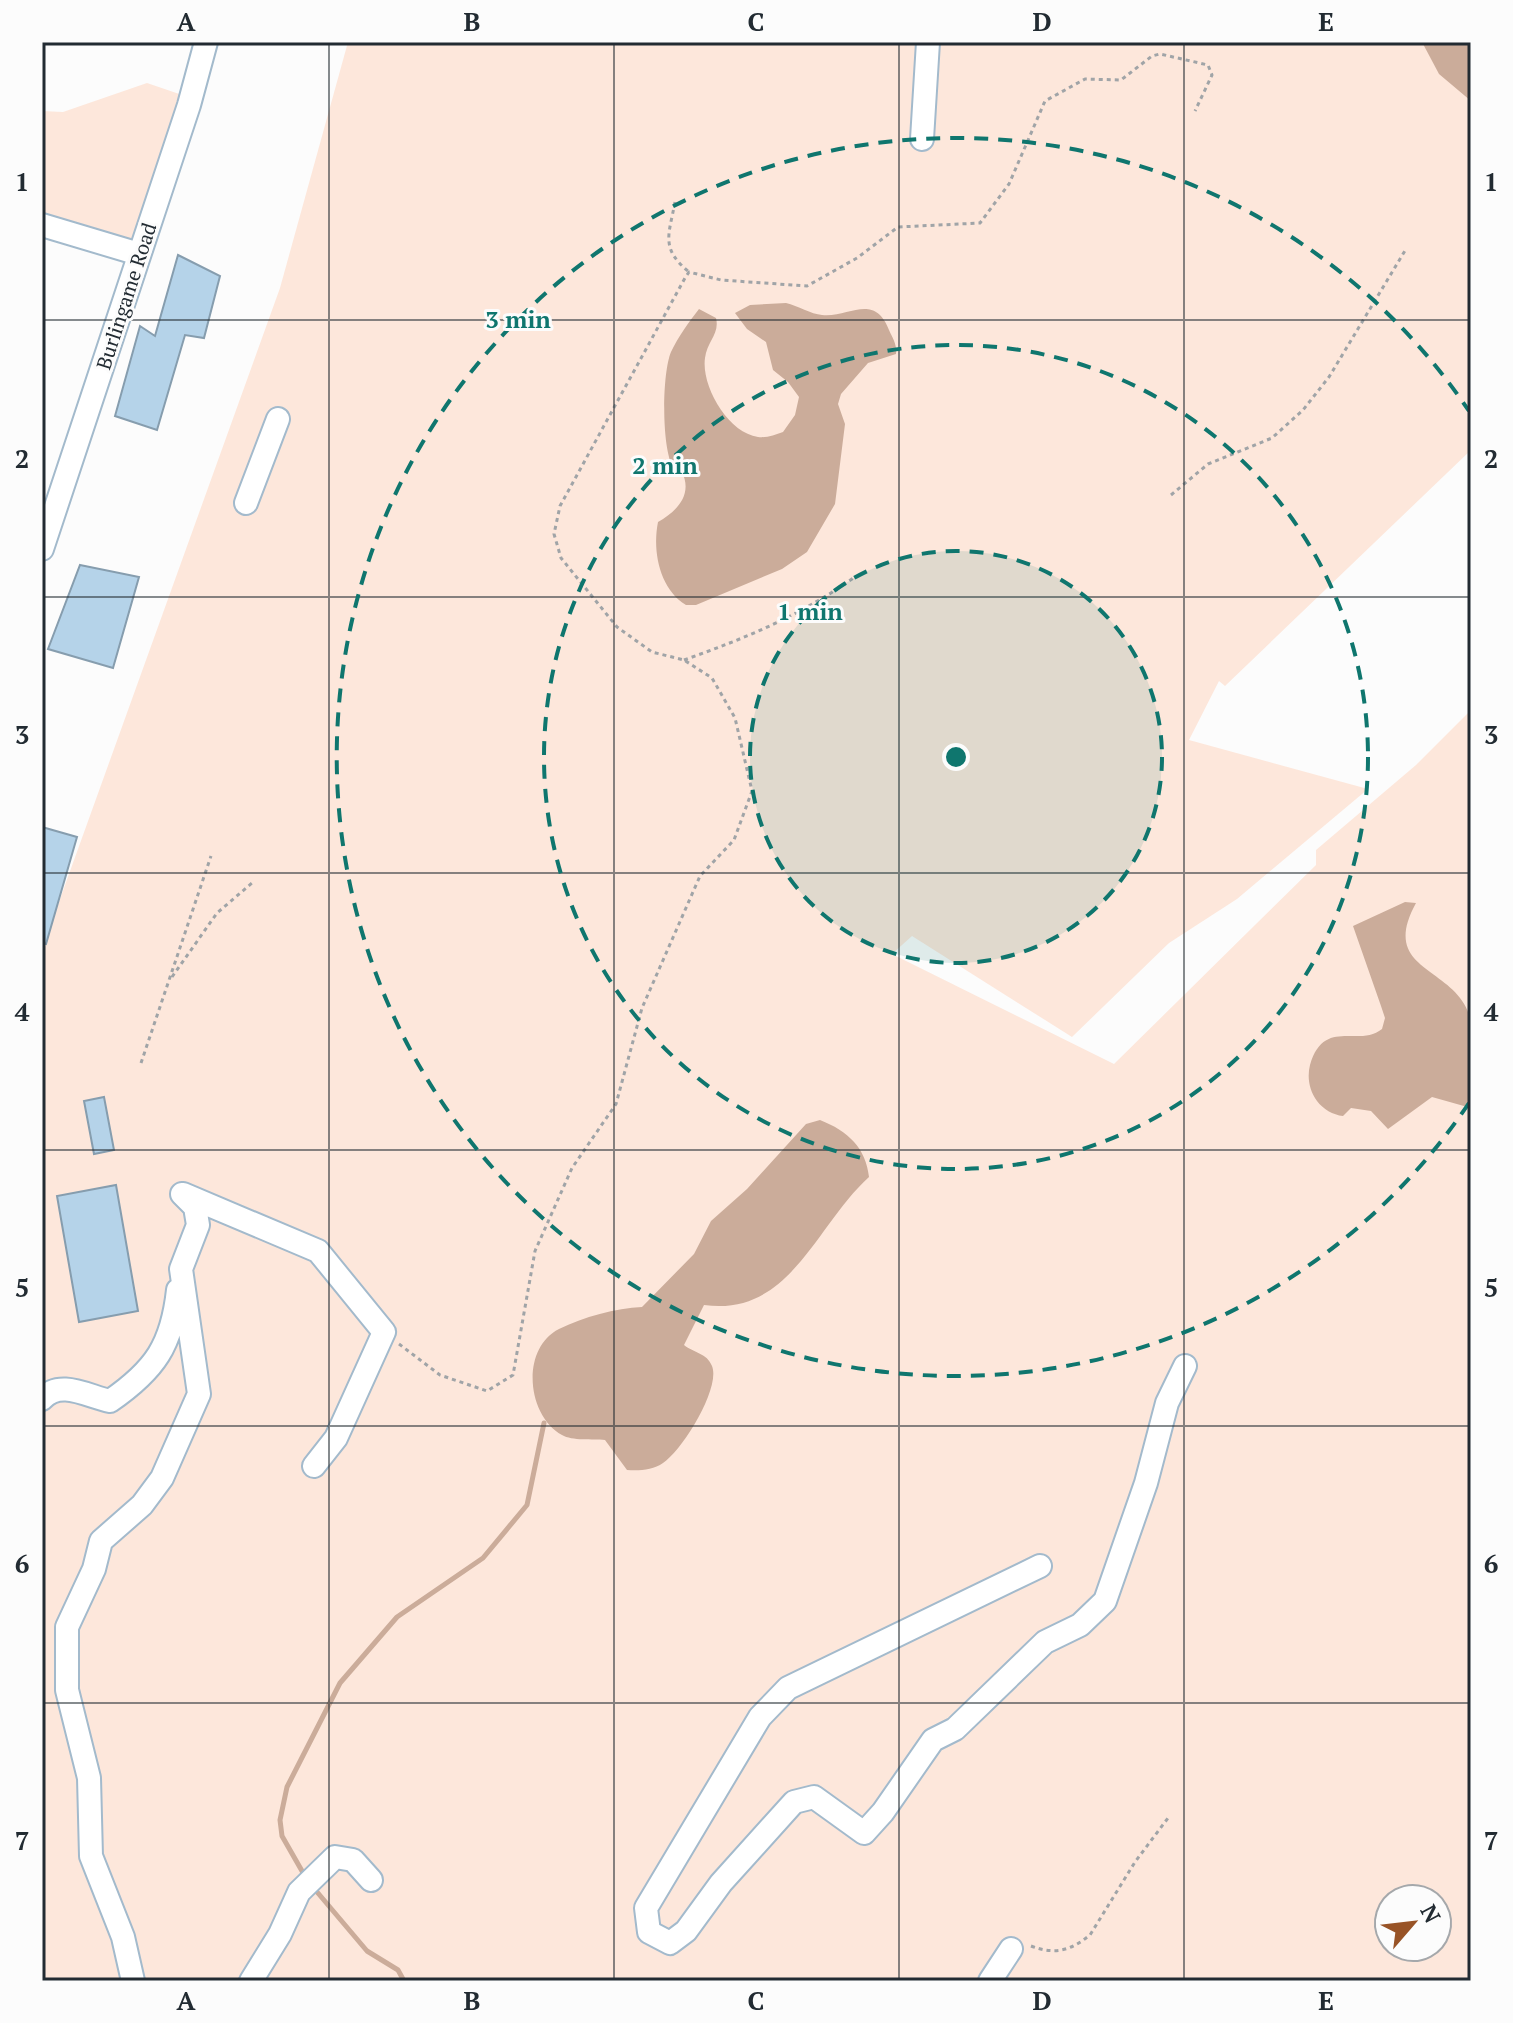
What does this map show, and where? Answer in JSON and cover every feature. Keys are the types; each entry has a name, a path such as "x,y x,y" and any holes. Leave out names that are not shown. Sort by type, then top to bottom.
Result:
{"street":[{"name":"Burlingame Road","path":"42,549 206,42"},
{"path":"922,139 928,42"},
{"path":"42,225 139,254"},
{"path":"246,503 278,419"},
{"path":"42,1399 50,1391 68,1388 110,1401 141,1380 167,1344 181,1269 198,1225 195,1207 182,1194 318,1251 384,1332 336,1438 314,1466"},
{"path":"133,1981 123,1937 91,1856 89,1778 67,1690 67,1627 94,1569 101,1541 142,1505 162,1478 199,1394 181,1269"},
{"path":"1040,1566 788,1688 760,1717 646,1908 649,1932 670,1943 686,1931 721,1883 794,1802 814,1797 864,1833 883,1812 933,1740 955,1729 1045,1642 1080,1625 1105,1601 1146,1483 1167,1403 1185,1366"},
{"path":"251,1981 280,1934 299,1892 335,1857 353,1860 371,1880"},
{"path":"990,1981 1011,1949"}],"path":[{"path":"675,202 667,240 675,261 689,272 721,280 807,286 857,258 898,227 980,223 1009,184 1045,101 1085,79 1121,80 1152,56 1160,54 1208,65 1212,75 1195,111"},
{"path":"1171,495 1208,464 1272,438 1303,410 1329,377 1406,249"},
{"path":"384,1332 440,1375 487,1391 513,1375 535,1251 572,1168 616,1104 642,1008 700,876 734,840 752,791 735,718 712,678 684,660 652,652 617,627 561,558 554,534 560,506 689,272"},
{"path":"684,660 758,634 824,599 856,576"},
{"path":"141,1063 211,856"},
{"path":"169,981 217,913 252,883"},
{"path":"1011,1949 1029,1946 1053,1953 1079,1944 1090,1935 1135,1862 1168,1818"}],"shaded area":[{"path":"348,42 1471,42 1471,450 1225,686 1219,681 1189,740 1368,789 1237,899 1169,943 1072,1037 912,936 892,954 1114,1064 1316,865 1316,850 1416,765 1471,710 1471,1981 42,1981 42,949 280,288"},
{"path":"1422,42 1471,42 1471,101 1439,74"},
{"path":"147,83 191,98 142,253 42,223 42,111 63,112"},
{"path":"786,303 822,315 860,309 876,312 889,330 896,354 868,363 841,394 838,404 845,424 835,504 807,552 782,569 696,605 686,605 664,580 656,545 658,522 677,507 686,488 682,472 674,469 670,459 665,429 666,376 671,352 699,309 716,318 716,329 706,352 705,369 707,382 719,406 736,427 747,434 765,437 783,432 795,415 799,397 788,382 773,370 766,342 747,329 735,313 750,305"},
{"path":"1405,902 1416,903 1407,926 1406,944 1413,957 1452,989 1464,1003 1471,1021 1474,1053 1471,1108 1432,1097 1388,1129 1371,1111 1351,1108 1343,1116 1325,1109 1312,1092 1309,1074 1316,1050 1324,1042 1343,1036 1373,1034 1382,1029 1385,1018 1353,926"},
{"path":"820,1120 839,1129 854,1142 864,1157 869,1177 780,1283 758,1297 734,1305 704,1305 684,1345 710,1362 713,1376 711,1389 698,1418 680,1446 655,1467 627,1470 605,1440 566,1437 550,1426 535,1398 533,1382 538,1351 546,1339 559,1329 589,1317 642,1307 694,1254 711,1221 747,1189 806,1124"}],"building":[{"path":"178,255 220,276 204,338 185,335 157,430 115,416 140,326 155,336"},
{"path":"80,565 139,577 113,668 48,649"},
{"path":"42,827 77,837 46,944 42,943"},
{"path":"104,1097 114,1150 94,1154 84,1101"},
{"path":"116,1185 138,1311 79,1322 57,1196"}],"waterway":[{"path":"306,1878 282,1836 280,1820 287,1787 340,1683 397,1617 483,1558 527,1505 544,1423"},
{"path":"312,1886 367,1951 398,1970 404,1981"}]}
